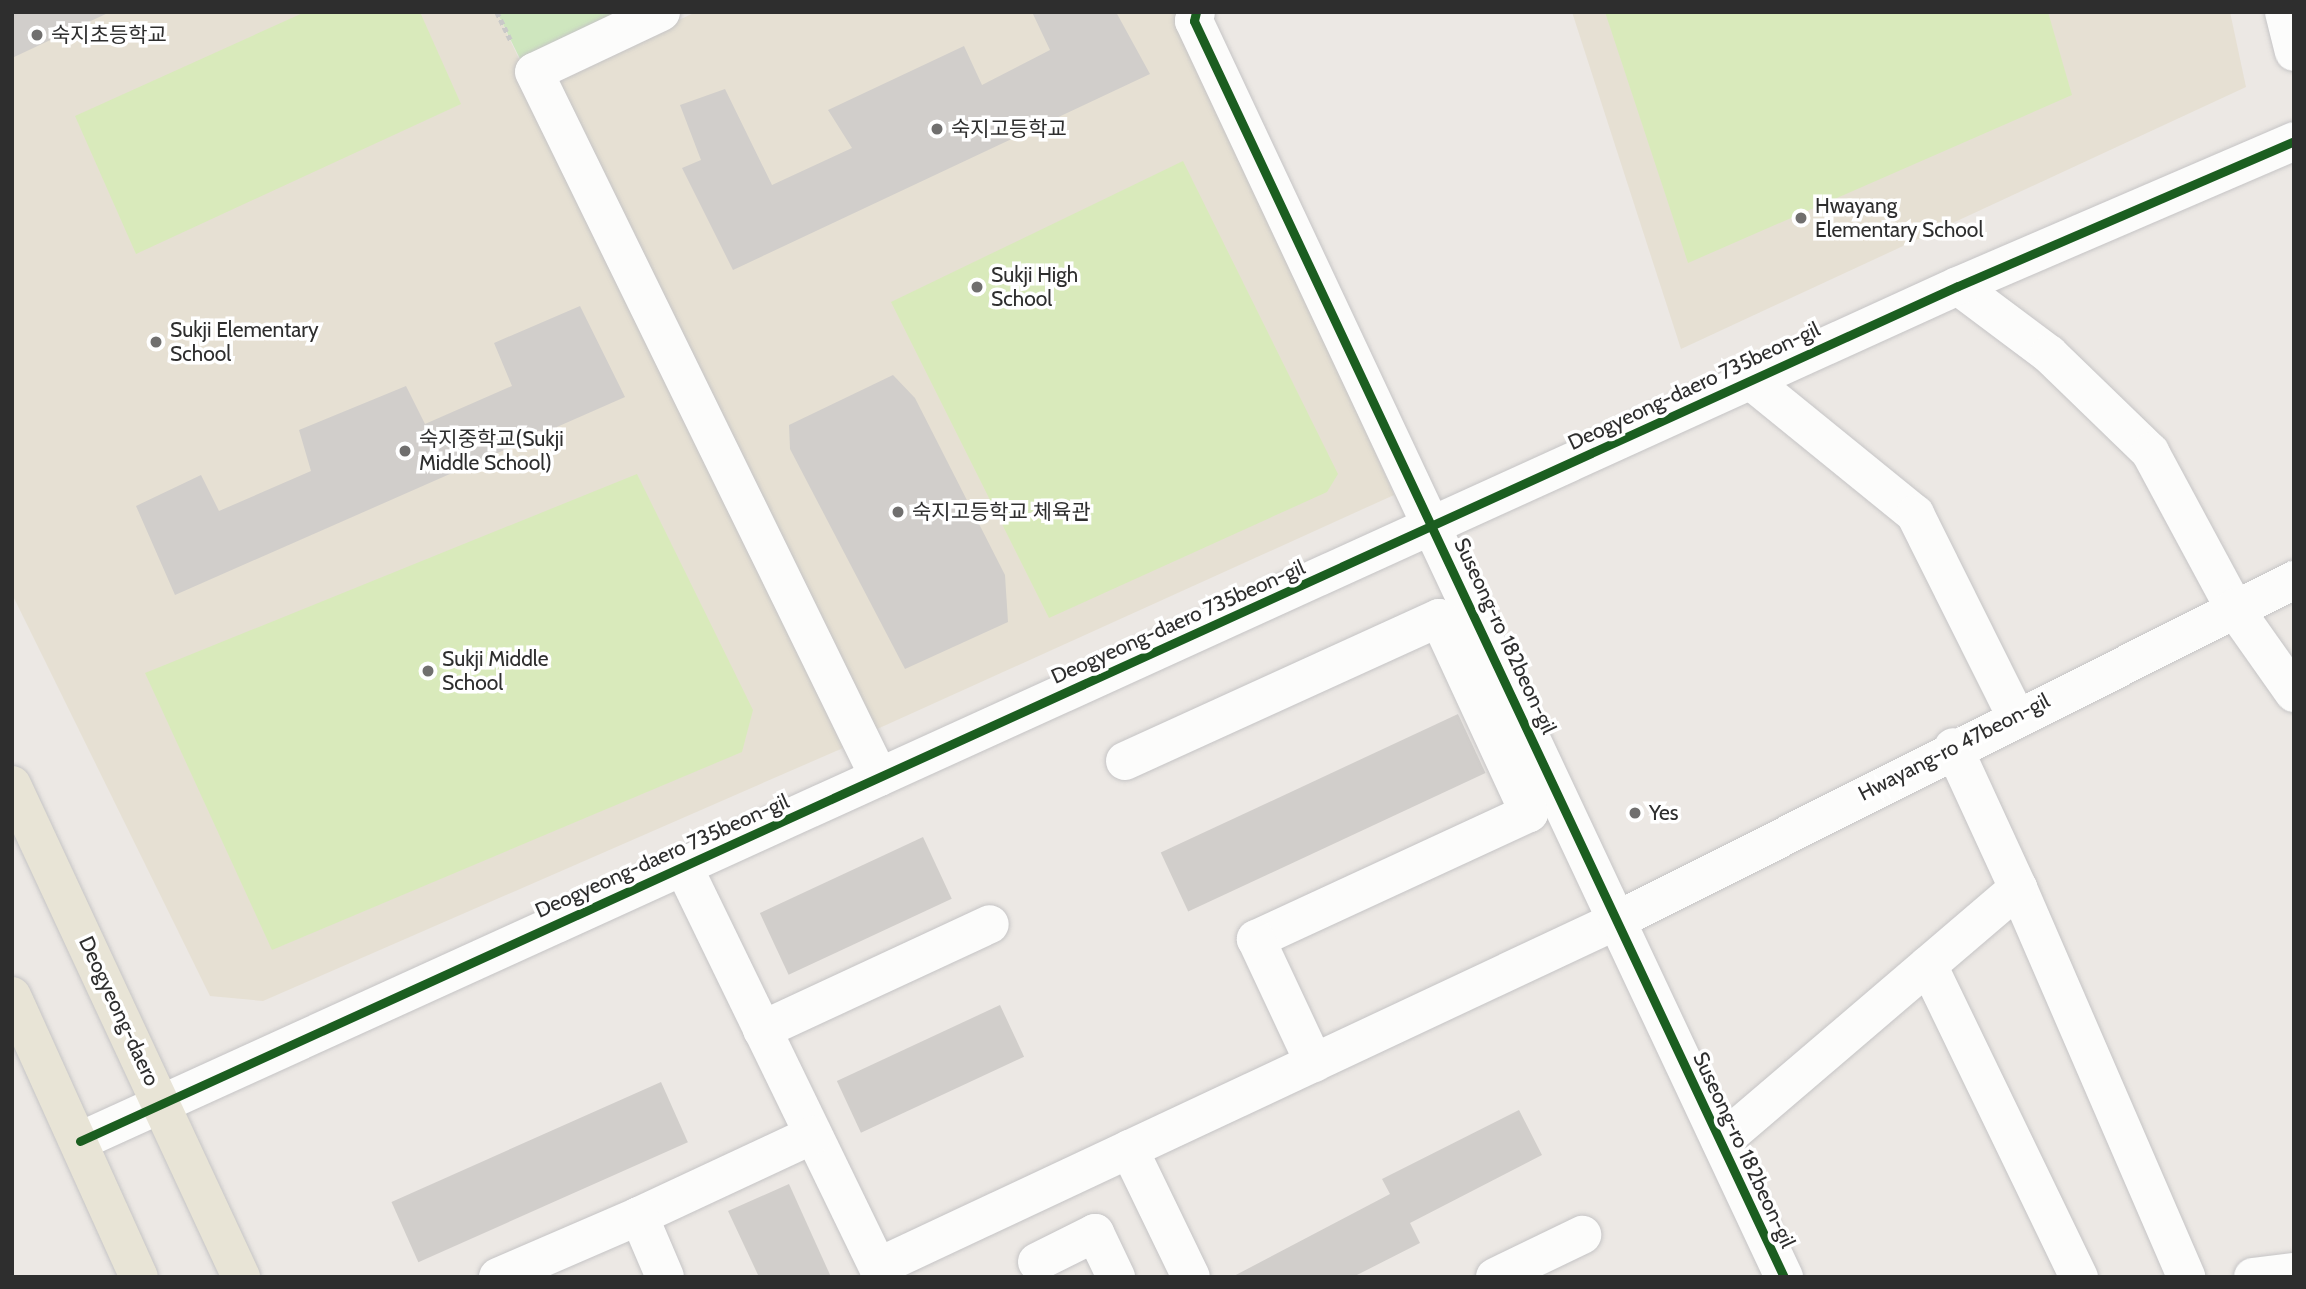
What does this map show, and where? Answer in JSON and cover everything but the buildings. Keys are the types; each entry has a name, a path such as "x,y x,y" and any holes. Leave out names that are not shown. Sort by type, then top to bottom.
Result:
{"main road":[{"name":"Deogyeong-daero","path":"12,785 163,1103 241,1277"},
{"path":"12,996 80,1141 139,1277"}],"street":[{"path":"661,12 534,72 879,777"},
{"name":"Suseong-ro 182beon-gil","path":"1196,12 1194,21 1784,1277"},
{"path":"2284,12 2294,52"},
{"name":"Deogyeong-daero 735beon-gil","path":"80,1141 1958,286 2294,141"},
{"path":"1958,286 2049,354 2150,452 2234,608 2294,693"},
{"name":"Deogyeong-daero 735beon-gil","path":"1750,380 1915,513 2015,715"},
{"name":"Hwayang-ro 47beon-gil","path":"880,1272 1129,1149 1618,920 2015,715 2294,580"},
{"path":"1125,761 1439,618 1529,813 1256,939 1314,1063"},
{"path":"1953,747 2018,888 2186,1277"},
{"path":"683,866 880,1272"},
{"path":"1721,1142 2018,888"},
{"path":"762,1030 990,924"},
{"path":"1928,965 2079,1277"},
{"path":"510,1274 813,1135"},
{"path":"1129,1149 1191,1277"},
{"path":"639,1216 666,1277"},
{"path":"1037,1262 1095,1233 1116,1277"},
{"path":"1495,1277 1583,1235"},
{"path":"2253,1277 2294,1272"}],"shaded area":[{"name":"Sukji Middle School","path":"12,12 497,12 843,748 263,1001 210,996 12,594"},
{"name":"Sukji High School","path":"696,12 1179,12 1394,495 875,730 553,79"},
{"name":"Hwayang Elementary School","path":"1572,12 2230,12 2246,87 1681,349"}],"green space":[{"path":"305,12 420,12 461,104 136,254 75,116"},
{"path":"497,12 619,12 521,61"},
{"path":"1605,12 2048,12 2072,95 1688,263"},
{"path":"1183,161 1338,474 1327,492 1049,618 891,302"},
{"path":"637,474 753,710 742,752 272,950 145,673"}],"cycle path":[{"path":"1196,12 1194,21 1784,1277"},
{"path":"80,1141 1958,286 2294,141"}],"place":[{"name":"숙지초등학교","path":"37,35"},
{"name":"숙지고등학교","path":"937,129"},
{"name":"Hwayang Elementary School","path":"1801,218"},
{"name":"Sukji High School","path":"977,287"},
{"name":"Sukji Elementary School","path":"156,342"},
{"name":"숙지중학교(Sukji Middle School)","path":"405,451"},
{"name":"숙지고등학교 체육관","path":"898,512"},
{"name":"Sukji Middle School","path":"428,671"},
{"name":"Yes","path":"1635,813"}]}
